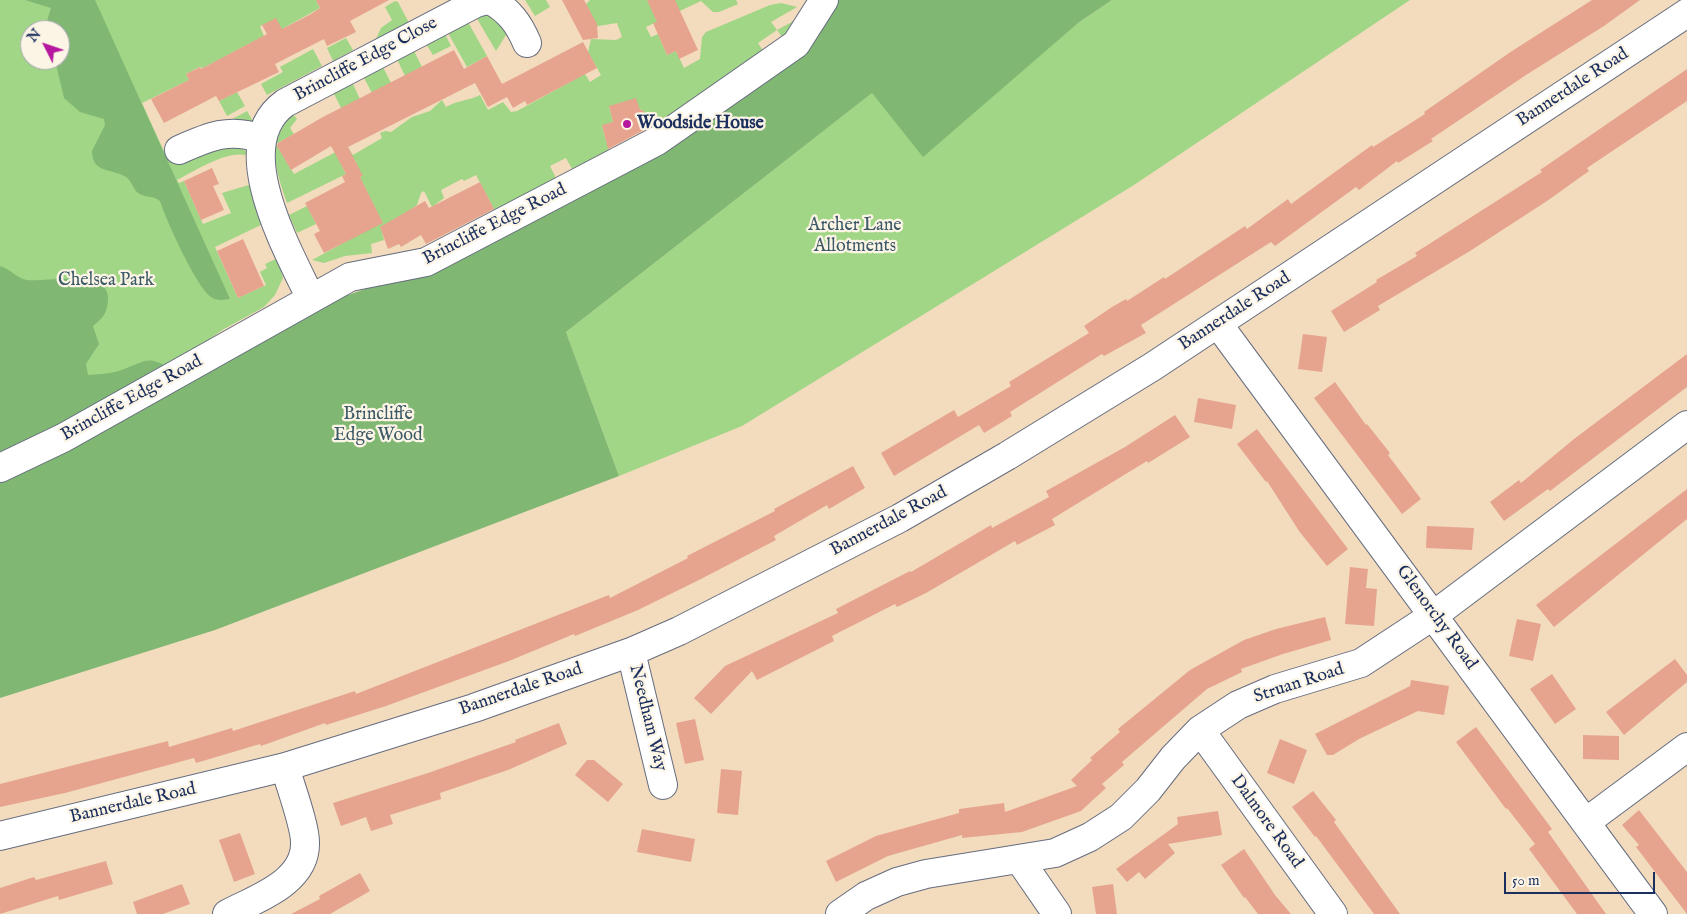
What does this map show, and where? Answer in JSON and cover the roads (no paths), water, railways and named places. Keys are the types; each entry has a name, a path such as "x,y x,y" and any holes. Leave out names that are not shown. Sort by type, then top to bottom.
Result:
{"street":[{"name":"Brincliffe Edge Close","path":"312,299 286,246 268,195 260,163 261,139 274,113 285,103 476,3 489,0 499,4 518,23 527,43"},
{"name":"Brincliffe Edge Road","path":"0,468 63,438 350,277 426,262 657,141 796,44 824,0"},
{"name":"Bannerdale Road","path":"0,836 285,767 474,708 631,652 679,631 900,518 1015,452 1218,324 1687,13"},
{"path":"179,150 209,136 225,132 241,133 261,139"},
{"name":"Glenorchy Road","path":"1218,324 1653,914"},
{"name":"Struan Road","path":"840,914 866,896 897,882 926,874 1055,853 1090,837 1121,817 1148,790 1173,758 1200,730 1238,705 1276,688 1362,663 1434,615 1687,425"},
{"name":"Needham Way","path":"631,652 663,784"},
{"name":"Dalmore Road","path":"1200,730 1333,914"},
{"path":"1586,822 1687,747"},
{"path":"226,914 274,889 293,874 303,860 306,843 285,767"},
{"path":"1019,859 1057,914"}],"place":[{"name":"Woodside House","path":"627,124"}],"park label":[{"name":"Archer Lane Allotments","path":"855,236"},
{"name":"Chelsea Park","path":"106,281"},
{"name":"Brincliffe Edge Wood","path":"378,425"}]}
